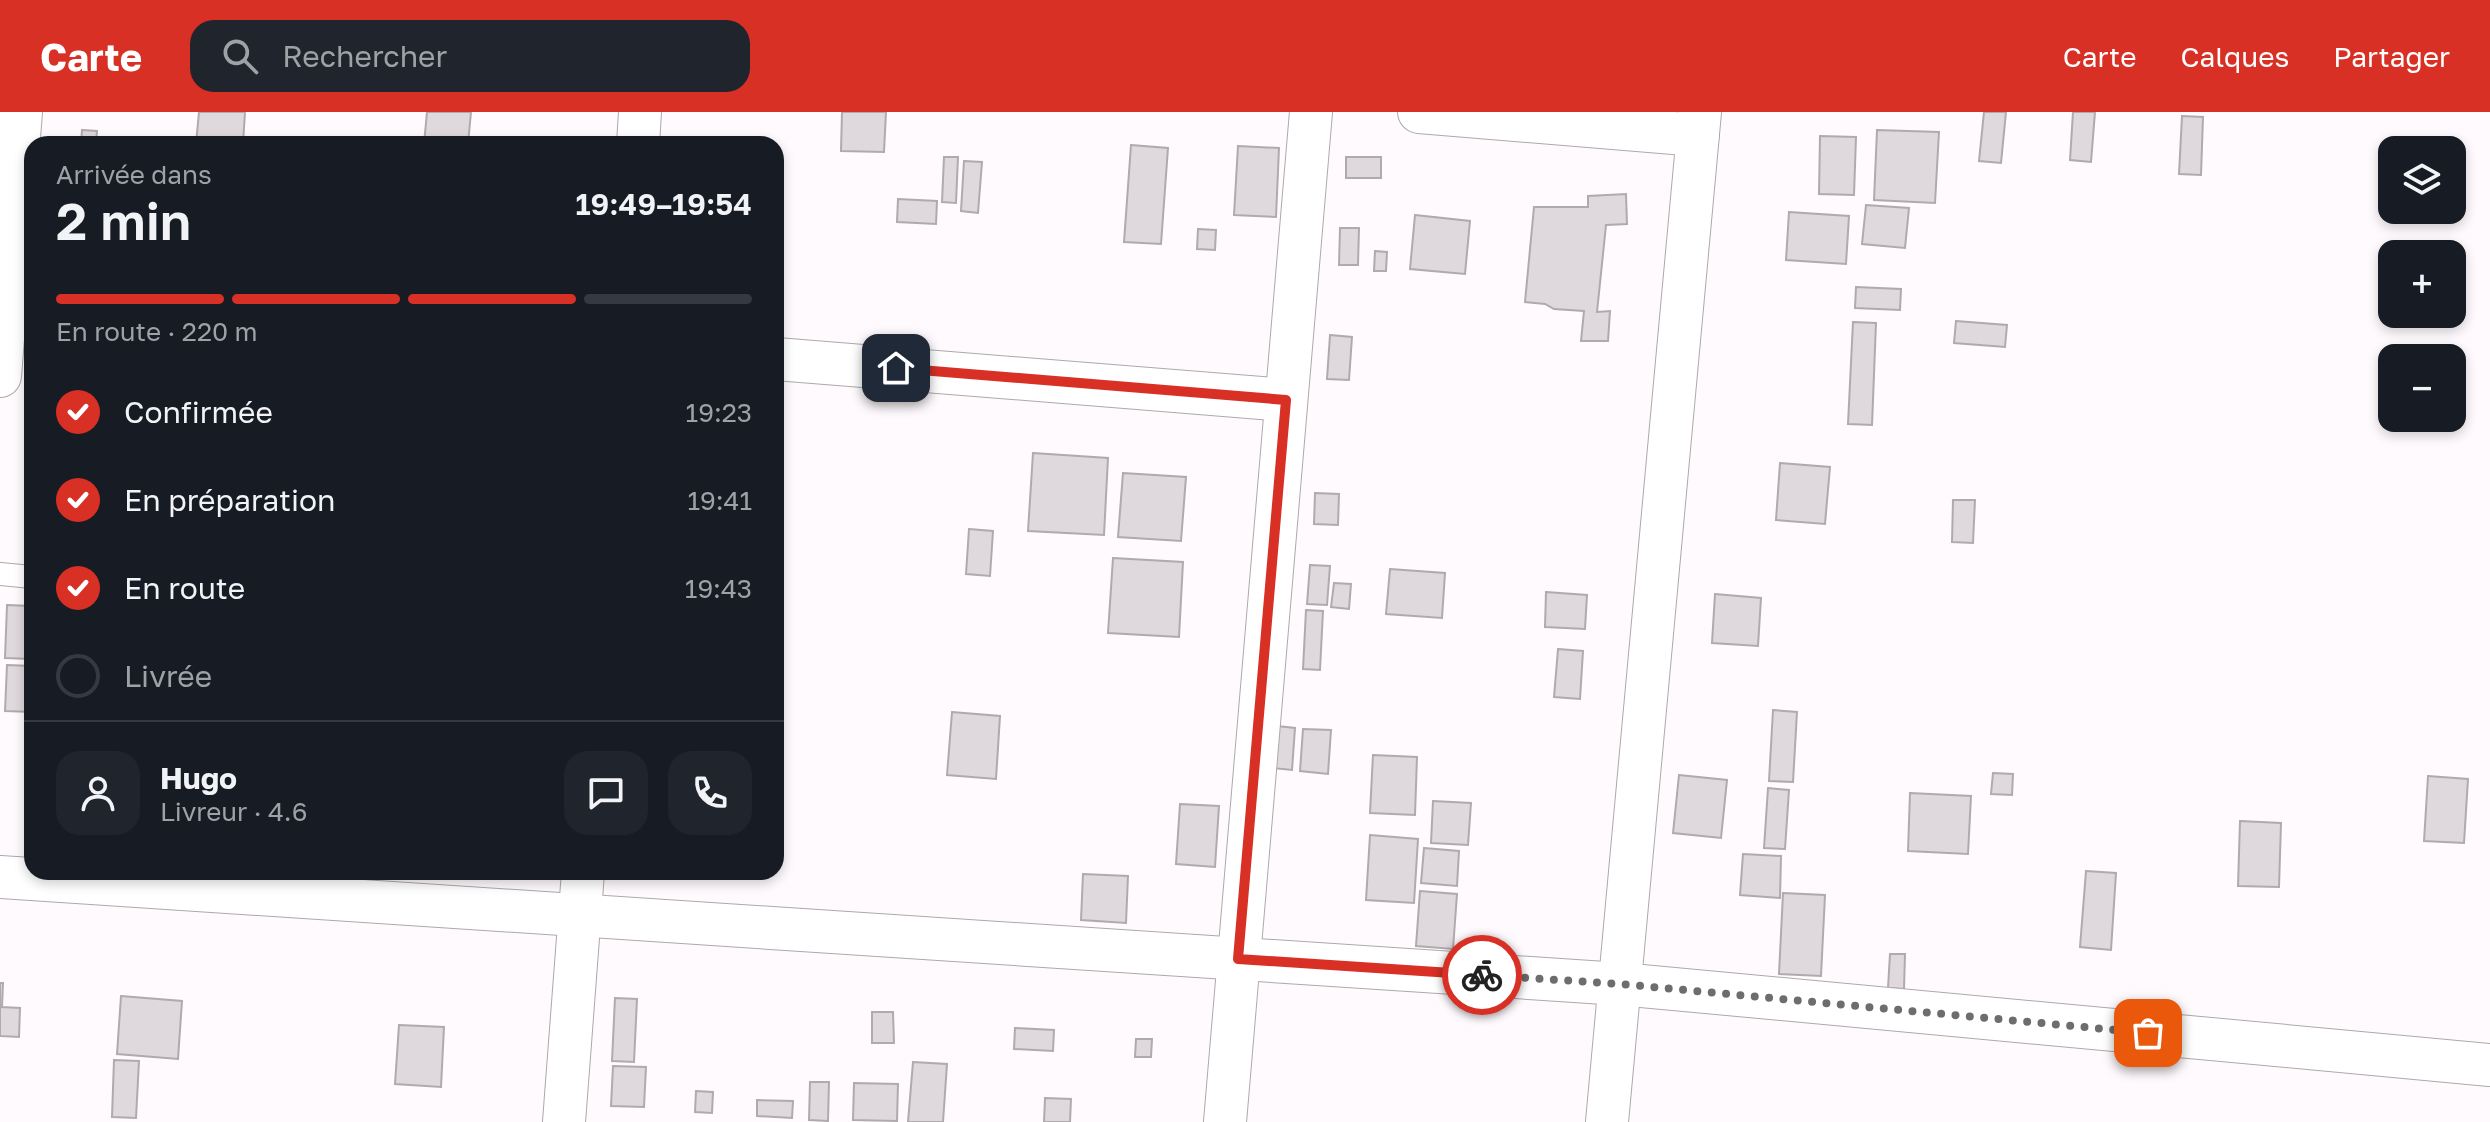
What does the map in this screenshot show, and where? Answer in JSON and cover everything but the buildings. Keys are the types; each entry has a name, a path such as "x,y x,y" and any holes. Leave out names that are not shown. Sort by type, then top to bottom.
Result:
{"street":[{"path":"0,376 19,298 21,112"},
{"path":"638,136 640,112"},
{"path":"1225,1122 1311,112"},
{"path":"1419,112 1699,124 1607,1122"},
{"path":"784,360 1286,400"},
{"path":"0,877 24,879"},
{"path":"46,880 1620,984 2490,1065"},
{"path":"564,1122 582,880"}],"lane":[{"path":"0,574 24,576"}],"way so far":[{"path":"1482,975 1620,984 2148,1033"}],"route":[{"path":"896,368 1286,400 1238,959 1482,975"}]}
